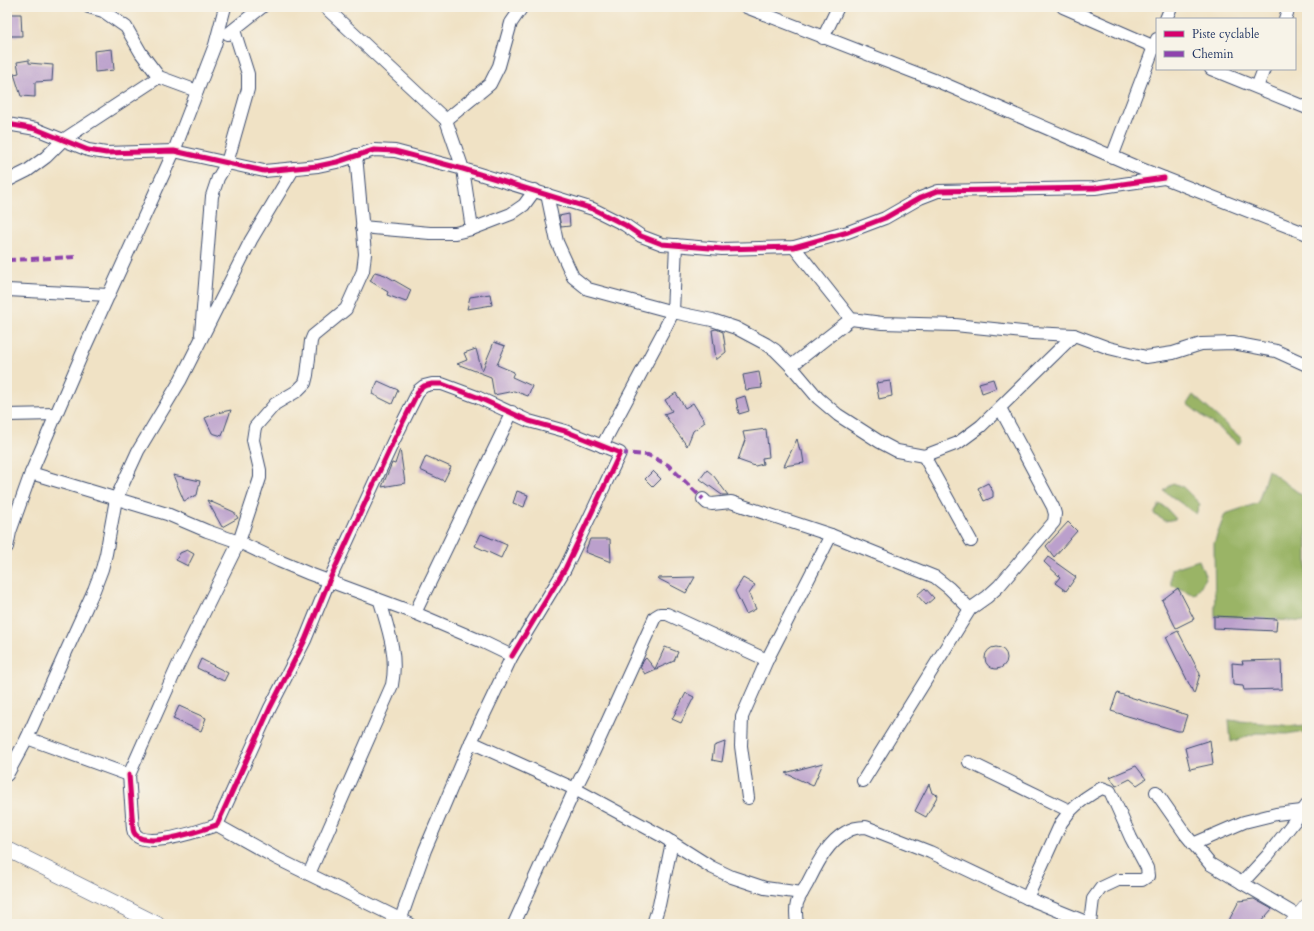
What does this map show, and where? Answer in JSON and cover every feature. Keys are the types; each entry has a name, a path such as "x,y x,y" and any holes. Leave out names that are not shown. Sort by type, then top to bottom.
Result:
{"street":[{"path":"89,7 103,10 126,27 141,53 159,77 197,91"},
{"path":"7,547 10,532 31,473 174,151 215,45 225,7"},
{"path":"215,45 262,7"},
{"path":"325,7 446,120 463,168 472,229"},
{"path":"446,120 490,84 499,66 511,23 522,7"},
{"path":"746,7 942,83 1112,157 1307,234"},
{"path":"823,38 838,7"},
{"path":"1063,7 1156,44 1112,157"},
{"path":"1166,18 1171,7"},
{"path":"1285,18 1290,7"},
{"path":"201,341 212,196 218,178 227,162 248,89 248,74 234,30"},
{"path":"1214,70 1307,108"},
{"path":"1257,87 1264,70"},
{"path":"7,181 27,171 46,157 63,140 159,77"},
{"path":"7,124 36,129 88,150 106,153 174,151 264,171 318,166 337,162 374,150 394,152 463,168 593,209 625,225 641,236 662,244 722,249 794,247 848,232 873,223 885,218 920,198 938,191 1095,188 1164,178"},
{"path":"217,825 270,708 305,640 329,581 392,442 419,390 428,385 442,384 477,397 529,421 565,431 620,453 565,569 512,656 471,742 425,850 403,923 217,825 162,840 151,840 136,836 133,829 129,775 178,665 239,542 260,478 260,470 253,440 255,426 275,404 297,391 305,383 313,336 346,309 363,271 365,254 356,155"},
{"path":"7,775 27,738 94,590 102,569 116,499 138,451 180,381 251,240 294,168"},
{"path":"362,227 430,233 455,233 472,229 511,214 524,205 535,190"},
{"path":"547,194 557,242 573,277 588,288 673,312 712,320 736,328 775,350 791,366 818,398 838,415 897,451 924,456 958,443 981,426 1074,335"},
{"path":"602,446 673,312 676,246"},
{"path":"794,247 851,319"},
{"path":"7,290 109,295"},
{"path":"791,366 851,319 882,322 955,325 1032,333 1074,335 1109,348 1146,357 1172,353 1200,344 1233,343 1276,351 1307,365"},
{"path":"863,781 970,609 999,586 1054,522 1053,507 1000,408"},
{"path":"415,613 512,412"},
{"path":"7,415 56,414"},
{"path":"924,456 971,541"},
{"path":"31,473 167,514 207,531 239,542 279,561 329,581 415,613 512,656"},
{"path":"703,499 712,504 731,502 830,535 935,577 949,588 970,609"},
{"path":"748,798 741,746 742,717 767,660 830,535"},
{"path":"309,874 392,685 394,658 380,601"},
{"path":"514,924 655,617 660,614 667,614 767,660"},
{"path":"27,738 129,775"},
{"path":"471,742 575,789 672,842 711,867 746,883 765,888 802,892"},
{"path":"969,762 1070,811"},
{"path":"797,924 797,901 819,860 830,845 846,831 859,827 866,827 930,852 1027,898 1090,924 1093,899 1101,888 1118,880 1142,880 1147,878 1149,873 1110,791 1102,788 1084,798 1070,811 1061,823 1027,898"},
{"path":"1156,792 1193,844 1210,864 1242,884 1299,915"},
{"path":"1193,844 1244,822 1304,808"},
{"path":"1242,884 1268,855 1304,808"},
{"path":"653,924 660,904 672,842"},
{"path":"7,849 157,924"}],"green space":[{"path":"1193,395 1242,439 1239,444 1187,404"},
{"path":"1268,470 1307,499 1307,622 1215,616 1214,543 1225,514 1258,503"},
{"path":"1173,483 1183,487 1200,504 1196,514 1164,491"},
{"path":"1160,504 1176,519 1165,521 1154,514"},
{"path":"1199,560 1206,578 1195,595 1171,585 1171,569"},
{"path":"1229,720 1293,726 1307,725 1307,734 1298,732 1287,734 1256,733 1231,742"}],"building":[{"path":"7,14 21,14 22,36 10,36 9,23 7,23"},
{"path":"112,49 114,70 95,72 94,51"},
{"path":"29,60 29,63 53,65 52,81 35,82 35,97 21,96 14,74 19,73 17,62"},
{"path":"569,214 570,226 561,227 559,216"},
{"path":"375,272 385,275 411,290 406,302 387,295 388,292 370,281"},
{"path":"490,294 492,305 467,309 470,297"},
{"path":"716,329 723,332 726,352 716,360 712,330"},
{"path":"494,342 505,346 497,365 514,372 512,377 532,386 528,396 514,391 494,395 491,377 457,364 467,360 464,353 476,349 482,371"},
{"path":"759,372 762,388 746,390 743,375"},
{"path":"993,379 996,388 982,393 979,383"},
{"path":"378,381 398,390 392,404 372,394"},
{"path":"890,381 892,396 879,399 876,383"},
{"path":"676,393 685,408 693,403 705,422 693,431 687,446 664,414 672,411 665,400"},
{"path":"745,396 749,411 739,414 736,399"},
{"path":"231,410 222,436 212,433 205,418 217,413"},
{"path":"766,429 769,457 762,458 763,464 755,466 738,460 745,440 743,432"},
{"path":"797,439 800,451 802,451 804,463 784,466"},
{"path":"400,449 405,483 382,487 392,463 395,464"},
{"path":"426,456 451,467 444,481 420,470"},
{"path":"707,470 713,475 728,495 722,495 700,479"},
{"path":"653,471 661,479 653,487 645,479"},
{"path":"173,475 200,481 197,495 184,501"},
{"path":"988,483 993,492 993,497 984,501 978,488"},
{"path":"517,491 528,495 524,507 513,503"},
{"path":"207,500 234,512 238,518 222,527"},
{"path":"1068,522 1077,531 1054,557 1046,546"},
{"path":"481,534 507,545 501,558 475,546"},
{"path":"590,539 610,539 611,562 585,552"},
{"path":"187,550 194,554 188,566 176,560 180,553"},
{"path":"1048,557 1076,577 1066,591 1055,583 1060,577 1044,562"},
{"path":"695,577 686,593 657,578"},
{"path":"743,578 755,585 749,594 756,609 746,614 735,591"},
{"path":"925,588 934,598 926,605 917,595"},
{"path":"1178,588 1194,619 1176,628 1162,600"},
{"path":"1214,616 1277,619 1276,631 1214,628"},
{"path":"1178,631 1200,674 1194,694 1166,637"},
{"path":"665,647 678,652 674,661 645,674 640,667 644,660 646,658 655,669"},
{"path":"996,647 1000,648 1006,654 1006,662 1000,668 996,669 992,668 986,662 985,658 986,654 992,648"},
{"path":"201,659 228,673 224,681 197,668"},
{"path":"1281,660 1282,689 1244,690 1243,686 1233,685 1232,663 1243,664 1242,661"},
{"path":"686,693 694,697 681,723 672,719"},
{"path":"1117,693 1187,715 1182,731 1111,711"},
{"path":"179,706 206,718 201,731 173,719"},
{"path":"1210,740 1213,764 1190,769 1185,748"},
{"path":"725,742 722,762 712,760 714,746"},
{"path":"823,763 813,786 785,773"},
{"path":"1136,766 1146,779 1137,785 1130,779 1116,786 1110,777"},
{"path":"929,784 932,793 938,795 926,817 915,811"},
{"path":"1254,899 1272,909 1259,924 1227,924 1239,901"}],"marked path":[{"path":"7,260 76,257"},
{"path":"620,453 648,455 668,465 703,499"}],"cycle path":[{"path":"7,124 36,129 88,150 106,153 174,151 264,171 318,166 337,162 374,150 395,151 463,169 593,209 625,225 641,236 662,244 722,249 794,247 848,232 885,218 920,198 938,191 1095,188 1164,178"},
{"path":"129,775 133,829 137,836 146,839 158,840 185,835 217,825 270,708 305,640 329,581 393,442 419,390 424,386 442,384 477,397 529,421 565,431 620,453 565,569 512,656"}]}
